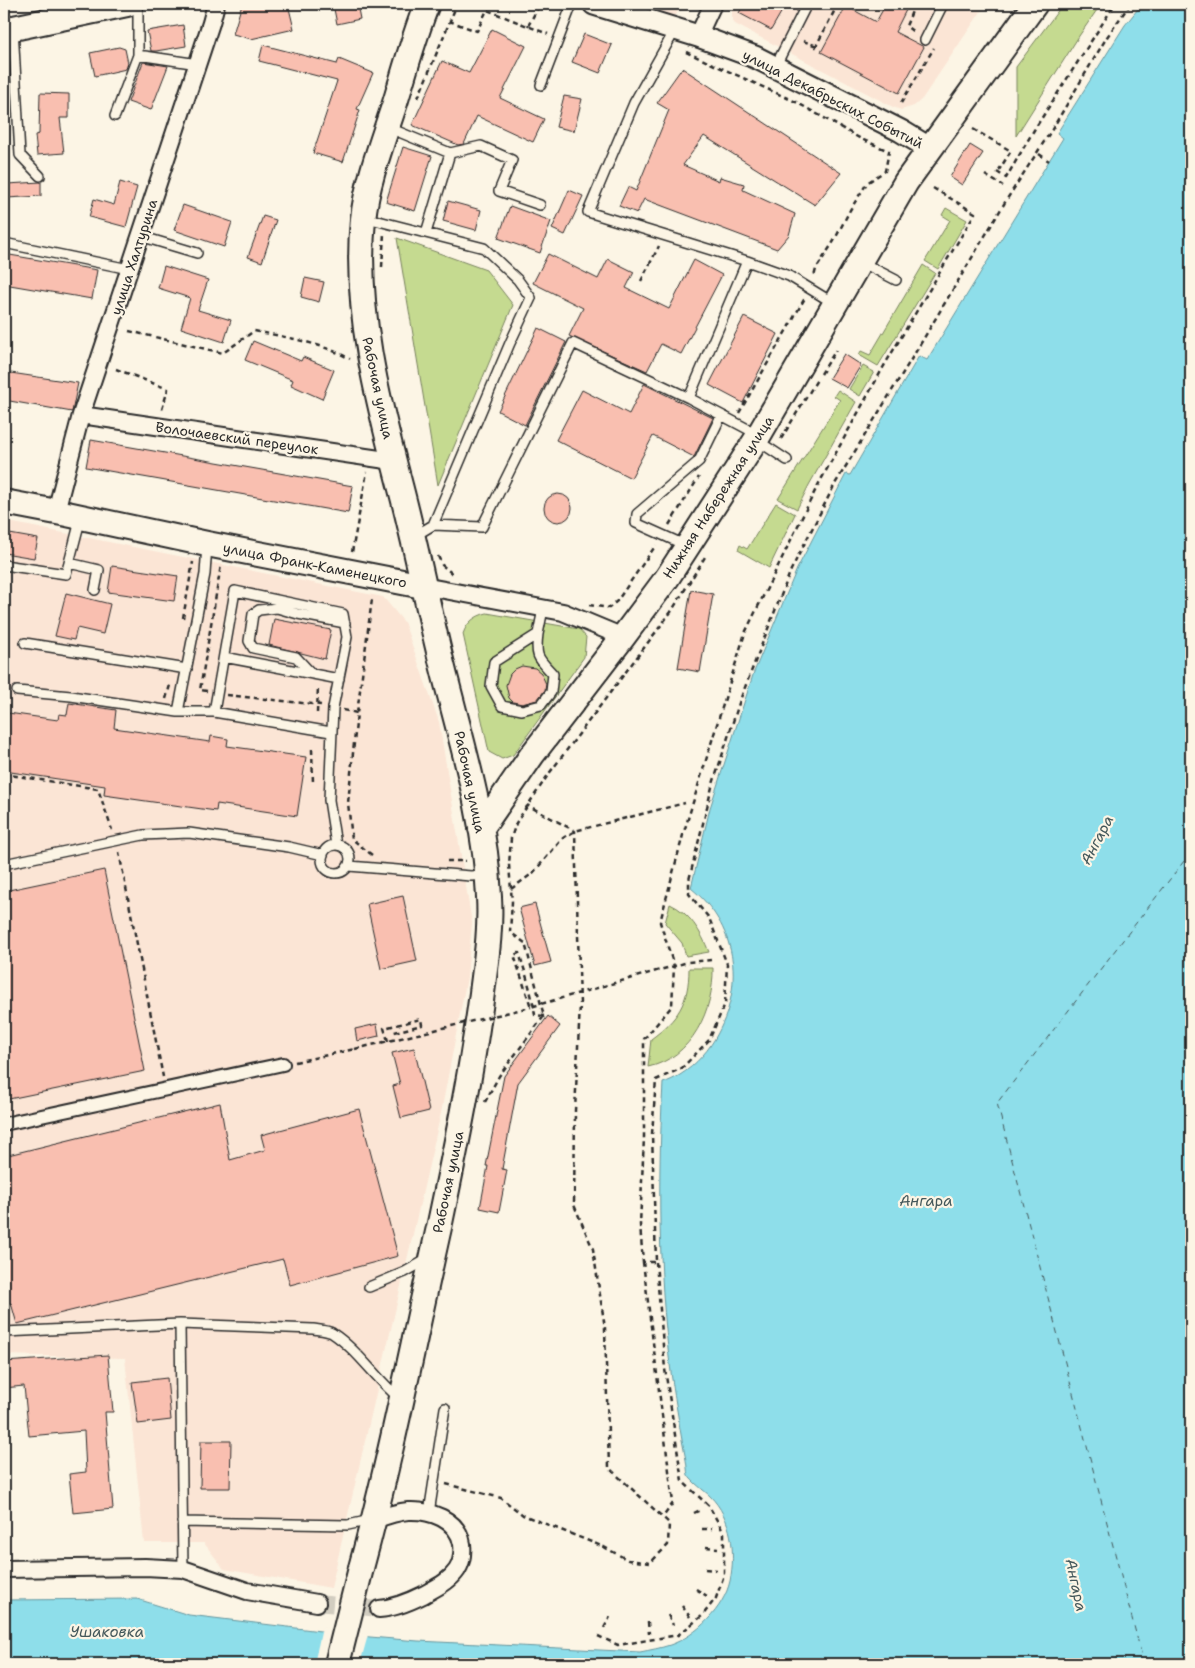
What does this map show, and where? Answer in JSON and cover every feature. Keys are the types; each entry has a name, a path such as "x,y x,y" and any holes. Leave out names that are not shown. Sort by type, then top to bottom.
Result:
{"main road":[{"path":"8,29 127,4"},
{"name":"Рабочая улица","path":"337,1664 402,1401 452,1167 477,1029 488,941 489,902 479,868 481,829 469,770 423,586 423,531 393,461 373,367 360,287 363,216 367,193 427,4"},
{"name":"Нижняя Набережная улица","path":"481,829 532,755 667,578 699,548 763,442 836,304 906,182 1035,4"},
{"name":"улица Франк-Каменецкого","path":"4,502 81,517 200,552 423,586"}],"street":[{"name":"улица Халтурина","path":"56,511 81,415 198,64 216,4"},
{"name":"улица Декабрьских Событий","path":"594,4 671,37 698,36 755,56 929,148"},
{"path":"698,36 713,4"},
{"name":"Волочаевский переулок","path":"81,415 393,461"},
{"name":"улица Франк-Каменецкого","path":"423,586 563,612 623,637"},
{"path":"4,1124 284,1064"},
{"path":"374,1520 394,1513 409,1511 429,1513 444,1518 457,1531 463,1551 459,1565 450,1578 442,1584 416,1599 396,1606 379,1609"},
{"path":"4,1569 145,1567 183,1569 247,1591 317,1603"}],"lane":[{"path":"115,116 138,55 138,4"},
{"path":"774,67 807,4"},
{"path":"925,40 943,4"},
{"path":"541,85 570,8"},
{"path":"8,29 20,155 40,176"},
{"path":"671,37 634,102 588,212 747,261 789,276 836,304"},
{"path":"138,55 198,64"},
{"path":"387,127 450,153 481,146 512,160 499,191 540,205"},
{"path":"426,233 450,153"},
{"path":"363,216 484,248 518,280 531,298 423,531 482,527 573,343 689,398 763,442 787,460"},
{"path":"140,236 197,254"},
{"path":"4,243 130,269"},
{"path":"689,398 747,261"},
{"path":"860,261 896,280"},
{"path":"699,548 636,523 637,514 699,461 721,416"},
{"path":"4,565 66,574 81,517"},
{"path":"178,712 205,574 200,552"},
{"path":"68,563 99,570 96,590"},
{"path":"214,712 235,591 344,618"},
{"path":"311,673 296,657 253,648 248,641 253,614 259,610 277,608 344,618"},
{"path":"538,634 494,662 491,686 502,706 522,710 541,705 551,692 553,674 539,658 536,650 543,609"},
{"path":"336,845 329,800 331,732 333,708 347,637 344,618"},
{"path":"24,643 187,669"},
{"path":"224,657 339,678"},
{"path":"16,691 71,696 178,712 214,712 331,732"},
{"path":"4,864 143,835 189,833 289,847 323,855"},
{"path":"336,845 341,846 350,856 349,866 342,872 332,872 325,867 322,859 328,848 336,845"},
{"path":"349,866 471,876 479,868"},
{"path":"368,1287 405,1272 432,1256"},
{"path":"180,1324 183,1569"},
{"path":"4,1332 180,1324 313,1329 330,1332 359,1357 382,1384 402,1401"},
{"path":"429,1513 444,1408"},
{"path":"182,1522 348,1525 374,1520"}],"path":[{"path":"528,26 540,4"},
{"path":"545,4 570,8"},
{"path":"803,41 816,47 838,4"},
{"path":"901,103 935,47 906,26 915,4"},
{"path":"973,129 1011,151 998,171 1006,178 1034,130 1115,4"},
{"path":"598,1636 618,1645 678,1634 702,1616 716,1598 724,1575 724,1533 710,1506 682,1481 665,1369 656,1262 652,1134 656,1080 682,1068 709,1040 725,1004 727,964 709,918 689,894 689,880 712,787 740,700 792,570 835,484 915,354 1007,198 1051,131 1107,37 1130,4"},
{"path":"449,22 478,31 487,10 559,38"},
{"path":"671,37 796,102 861,139 889,151 885,170 867,183"},
{"path":"1039,154 1049,161"},
{"path":"986,175 1003,186"},
{"path":"663,1517 673,1503 640,1225 644,1137 644,1039 672,1006 674,966 660,922 683,835 745,633 817,487 884,366 975,213 933,188"},
{"path":"641,281 665,236"},
{"path":"129,331 223,353 254,331 335,350 358,363 373,367"},
{"path":"821,374 836,350"},
{"path":"116,370 168,389 156,426"},
{"path":"763,442 818,378"},
{"path":"352,556 368,463"},
{"path":"544,1016 525,943 510,932 512,902 509,865 511,838 516,823 527,805 671,612 699,548"},
{"path":"182,623 200,552"},
{"path":"221,564 200,690 318,704"},
{"path":"372,598 357,713 348,803 352,840 377,859"},
{"path":"163,710 174,668"},
{"path":"316,697 318,704 317,713"},
{"path":"312,749 313,783"},
{"path":"4,774 98,790 117,841 166,1090"},
{"path":"511,889 533,872 563,838 575,831 685,803"},
{"path":"527,805 575,831"},
{"path":"434,1481 501,1498 523,1515 604,1547 628,1560 650,1563 668,1545 670,1523 609,1468 605,1328 593,1249 574,1205 575,1111 580,993 575,831"},
{"path":"443,861 479,868"},
{"path":"532,1006 533,998 519,953 514,955 535,1015 544,1016"},
{"path":"284,1064 541,1004 688,962 711,960"},
{"path":"484,1110 486,1101 499,1076 544,1016"},
{"path":"388,1041 384,1028 421,1020 422,1025 391,1033"},
{"path":"643,1262 656,1262"},
{"path":"694,1513 702,1509"},
{"path":"702,1529 712,1529"},
{"path":"706,1548 718,1548"},
{"path":"705,1569 717,1570"},
{"path":"696,1589 707,1596"},
{"path":"682,1606 690,1617"},
{"path":"668,1615 673,1625"},
{"path":"604,1628 610,1617"},
{"path":"648,1622 649,1634"}],"shaded area":[{"path":"643,4 682,4 676,15 668,15"},
{"path":"734,4 986,4 922,99 914,106 901,110 735,24 732,20"},
{"path":"4,521 383,597 404,622 439,722 472,923 467,977 441,1113 331,1588 224,1569 204,1543 144,1543 125,1358 4,1355"}],"green space":[{"path":"1063,4 1101,4 1016,136 1016,67"},
{"path":"946,208 967,220 938,269 925,261 950,220 942,215"},
{"path":"397,238 486,270 513,305 438,485"},
{"path":"923,265 935,273 878,366 859,355 861,351 870,355"},
{"path":"863,366 874,372 860,396 849,389"},
{"path":"838,390 856,402 797,509 778,499 840,400 834,396"},
{"path":"776,503 795,514 769,568 738,550 740,545 747,549"},
{"path":"487,613 579,629 586,637 584,657 513,755 502,759 489,752 463,634 472,620"},
{"path":"670,904 683,912 694,924 709,952 686,956 682,943 665,923"},
{"path":"689,968 713,968 712,984 704,1015 688,1043 677,1054 663,1062 648,1067 651,1039 675,1017 684,1001"}],"water":[{"name":"Ангара","path":"1142,4 1191,4 1191,1664 4,1664 4,1600 137,1599 189,1615 370,1637 640,1652 667,1646 690,1635 708,1620 722,1601 730,1581 732,1547 728,1525 723,1514 710,1496 688,1475 666,1333 660,1208 663,1083 686,1071 707,1051 718,1033 732,994 732,955 726,937 718,919 691,888 710,808 754,672 797,569 846,474 850,475 919,356 927,360 1063,138 1057,133 1125,25"}],"pier":[{"path":"322,1628 368,1635 360,1664 314,1664"}],"building":[{"path":"242,4 288,4 294,29 251,39 233,34"},
{"path":"333,4 357,4 360,19 337,24"},
{"path":"744,4 786,4 771,30 739,13"},
{"path":"886,4 909,4 895,32 924,47 899,93 821,52 846,6 876,22"},
{"path":"183,25 186,46 151,51 147,31"},
{"path":"492,29 526,46 500,98 544,119 533,142 477,116 464,144 458,145 412,125 442,61 469,73"},
{"path":"584,34 612,45 600,73 572,62"},
{"path":"263,45 337,64 339,59 373,73 357,109 360,110 343,162 313,153 337,81 259,61"},
{"path":"119,47 125,49 128,63 126,69 95,76 90,53"},
{"path":"143,62 168,66 151,110 128,102"},
{"path":"682,68 841,173 815,205 704,136 683,165 719,181 720,177 744,184 743,190 795,214 789,235 777,249 644,199 637,213 619,206 628,187 636,191 669,110 657,103"},
{"path":"40,93 69,94 69,118 60,118 64,153 37,155 35,135 39,134"},
{"path":"564,96 582,99 574,131 556,127"},
{"path":"970,145 983,153 962,185 950,177"},
{"path":"403,147 432,156 415,211 386,202"},
{"path":"41,182 41,196 7,198 7,184"},
{"path":"120,182 137,187 126,227 89,217 94,199 114,205"},
{"path":"569,190 583,196 565,235 552,229"},
{"path":"448,201 481,210 476,230 443,221"},
{"path":"183,205 232,222 224,247 174,230"},
{"path":"510,206 551,221 540,253 498,238"},
{"path":"263,216 276,220 262,262 248,257"},
{"path":"4,254 97,270 92,299 4,284"},
{"path":"548,254 598,279 608,259 634,272 626,288 669,309 694,260 722,275 681,354 661,344 647,371 569,336 583,308 533,283"},
{"path":"164,266 208,280 198,310 231,320 224,342 181,328 190,298 158,288"},
{"path":"305,278 324,282 319,302 301,297"},
{"path":"744,317 778,334 743,403 709,385"},
{"path":"538,328 566,342 525,425 498,411"},
{"path":"253,341 301,361 303,357 334,370 322,399 291,385 293,380 245,360"},
{"path":"844,354 861,365 847,388 829,378"},
{"path":"4,372 78,383 72,412 4,400"},
{"path":"644,384 713,418 694,457 653,436 631,478 556,440 582,390 629,414"},
{"path":"91,440 353,486 348,513 86,467"},
{"path":"558,494 568,498 572,508 568,518 558,522 548,518 544,508 548,498"},
{"path":"4,533 38,539 34,558 4,553"},
{"path":"112,566 178,576 174,601 108,592"},
{"path":"691,590 713,594 700,672 678,668"},
{"path":"66,593 110,604 103,634 77,628 74,640 55,636"},
{"path":"274,619 331,630 325,659 269,645"},
{"path":"522,666 535,668 541,673 546,684 545,690 537,700 522,704 513,702 509,698 506,685 510,674"},
{"path":"69,703 116,710 114,728 210,742 211,736 228,739 227,746 306,757 297,816 217,804 216,811 104,795 105,786 4,771 4,741 8,713 58,720 59,714 67,715"},
{"path":"104,870 145,1071 4,1100 4,891"},
{"path":"403,896 417,961 381,969 367,904"},
{"path":"535,904 551,962 535,966 519,908"},
{"path":"548,1016 560,1026 518,1083 502,1169 507,1170 499,1212 480,1208 488,1166 486,1166 504,1076"},
{"path":"377,1024 379,1036 357,1041 355,1029"},
{"path":"414,1048 429,1111 401,1118 393,1086 400,1084 392,1053"},
{"path":"220,1103 230,1160 265,1150 261,1135 359,1109 398,1256 290,1285 283,1259 17,1324 11,1303 4,1305 4,1156"},
{"path":"108,1355 113,1412 105,1412 113,1509 73,1513 69,1474 86,1472 84,1431 29,1436 24,1386 4,1388 4,1362"},
{"path":"167,1378 171,1420 138,1424 132,1382"},
{"path":"201,1441 231,1441 230,1488 200,1488"}],"ferry route":[{"path":"1144,1664 997,1103 1191,852"}],"tunnel":[{"path":"317,1603 379,1609"}],"water label":[{"name":"Ушаковка","path":"107,1632"}]}
